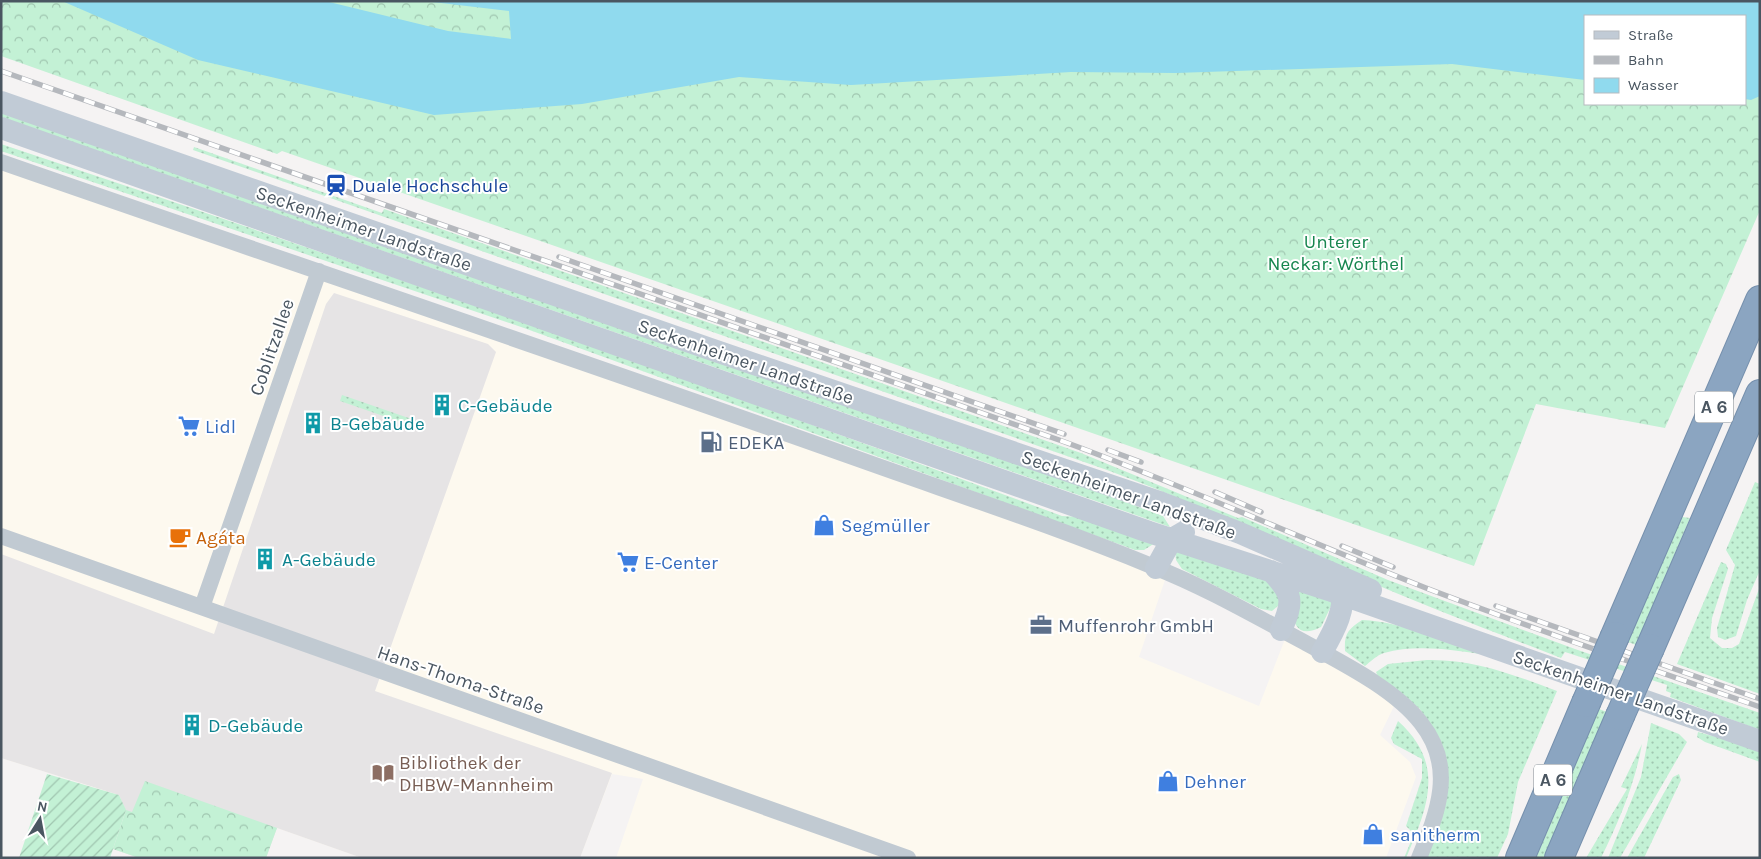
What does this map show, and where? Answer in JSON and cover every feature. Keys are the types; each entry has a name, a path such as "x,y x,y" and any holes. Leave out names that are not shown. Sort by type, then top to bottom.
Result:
{"highway":[{"name":"A 6","path":"1520,858 1760,300"},
{"name":"A 6","path":"1559,858 1760,394"}],"main road":[{"name":"Seckenheimer Landstraße","path":"1,102 741,360 1107,484 1240,533 1344,587 1382,610 1482,643 1760,741"},
{"name":"Seckenheimer Landstraße","path":"1,128 1172,539 1271,571 1344,587 1439,621 1482,643"},
{"path":"1156,568 1172,539 1180,533 1198,530 1240,533"},
{"path":"1271,571 1285,586 1290,601 1288,614 1281,630"},
{"path":"1322,652 1339,624 1344,587"},
{"path":"1339,624 1361,614 1382,610"}],"street":[{"path":"1,162 766,426 1048,526 1156,568 1322,652 1399,700 1423,724 1437,752 1442,779 1440,802 1419,858"},
{"name":"Coblitzallee","path":"202,607 319,271"},
{"name":"Hans-Thoma-Straße","path":"1,536 908,858"}],"shaded area":[{"path":"1,167 1007,518 1166,577 1139,657 1259,706 1285,639 1396,702 1380,735 1410,762 1416,777 1386,858 616,858 643,779 612,774 580,858 362,858 277,828 266,858 139,858 113,849 126,811 119,795 1,758"},
{"path":"334,293 488,344 496,352 375,691 612,773 580,858 362,858 277,828 266,858 139,858 113,849 126,811 119,795 1,758 1,554 214,634 326,304"}],"green space":[{"name":"Unterer Neckar: Wörthel","path":"1,1 1760,1 1760,210 1665,428 1536,404 1474,566 282,151 277,154 1,56"},
{"path":"1,112 1080,485 1163,516 1170,527 1,117"},
{"path":"1,144 533,326 1062,516 1080,517 1155,543 1144,550 1135,550 524,328 1,151"},
{"path":"194,147 382,213 384,209 1081,453 1238,518 1242,517 1388,580 1575,649 1760,713 1760,730 1670,697 1671,693 1666,691 1667,685 1565,652 1561,658 1431,607 1200,507 1107,470 193,150"},
{"path":"342,395 423,423 421,429 340,401"},
{"path":"1755,482 1760,484 1760,570 1747,600 1736,636 1725,640 1718,637 1717,628 1735,565 1726,550"},
{"path":"1682,517 1690,518 1636,645 1628,642"},
{"path":"1175,550 1268,580 1280,588 1279,605 1272,611 1261,609 1182,569 1176,560"},
{"path":"1721,562 1726,564 1728,569 1712,618 1710,638 1722,648 1732,648 1739,644 1760,586 1760,694 1677,664"},
{"path":"1290,581 1336,596 1321,627 1310,631 1302,630 1297,626 1292,610"},
{"path":"1362,620 1394,624 1486,655 1422,648 1396,650 1381,654 1365,666 1345,651 1345,640 1348,632"},
{"path":"1427,660 1461,662 1494,669 1557,691 1518,782 1508,834 1497,858 1427,858 1447,798 1447,772 1440,739 1419,708 1379,679 1376,672 1388,664"},
{"path":"1599,709 1607,712 1544,858 1536,858"},
{"path":"1398,721 1413,737 1423,753 1428,786 1426,804 1421,821 1406,858 1404,858 1414,834 1406,826 1422,778 1422,759 1394,744 1391,738"},
{"path":"1651,723 1679,734 1687,742 1620,858 1608,858 1641,777"},
{"path":"1698,732 1760,749 1760,762 1705,742 1697,737"},
{"path":"1642,744 1626,802 1601,858 1586,858 1627,789 1621,787"},
{"path":"47,774 119,795 126,810 110,858 19,858"},
{"path":"1679,774 1681,780 1644,858 1627,858 1673,777"},
{"path":"145,781 277,828 266,858 139,858 113,849 126,810 132,812"}],"water":[{"path":"62,1 325,1 448,31 511,39 509,11 424,1 1760,1 1760,96 1751,100 1746,99 1746,15 1584,15 1584,80 1452,64 1175,73 1071,72 851,85 739,77 582,104 434,115 198,60"}],"railway":[{"path":"1,71 1062,441 1154,476 1426,588 1550,634 1760,707"},
{"path":"559,257 1064,434"},
{"path":"1108,450 1141,462"},
{"path":"1215,492 1261,512"},
{"path":"1342,546 1393,567"},
{"path":"1496,606 1760,699"}],"place":[{"name":"Duale Hochschule","path":"336,185"},
{"name":"C-Gebäude","path":"442,405"},
{"name":"B-Gebäude","path":"313,423"},
{"name":"Lidl","path":"189,426"},
{"name":"EDEKA","path":"711,442"},
{"name":"Segmüller","path":"824,525"},
{"name":"Agáta","path":"180,537"},
{"name":"A-Gebäude","path":"265,559"},
{"name":"E-Center","path":"628,562"},
{"name":"Muffenrohr GmbH","path":"1041,625"},
{"name":"D-Gebäude","path":"192,725"},
{"name":"Bibliothek der DHBW-Mannheim","path":"383,773"},
{"name":"Dehner","path":"1168,781"},
{"name":"sanitherm","path":"1373,834"}]}
